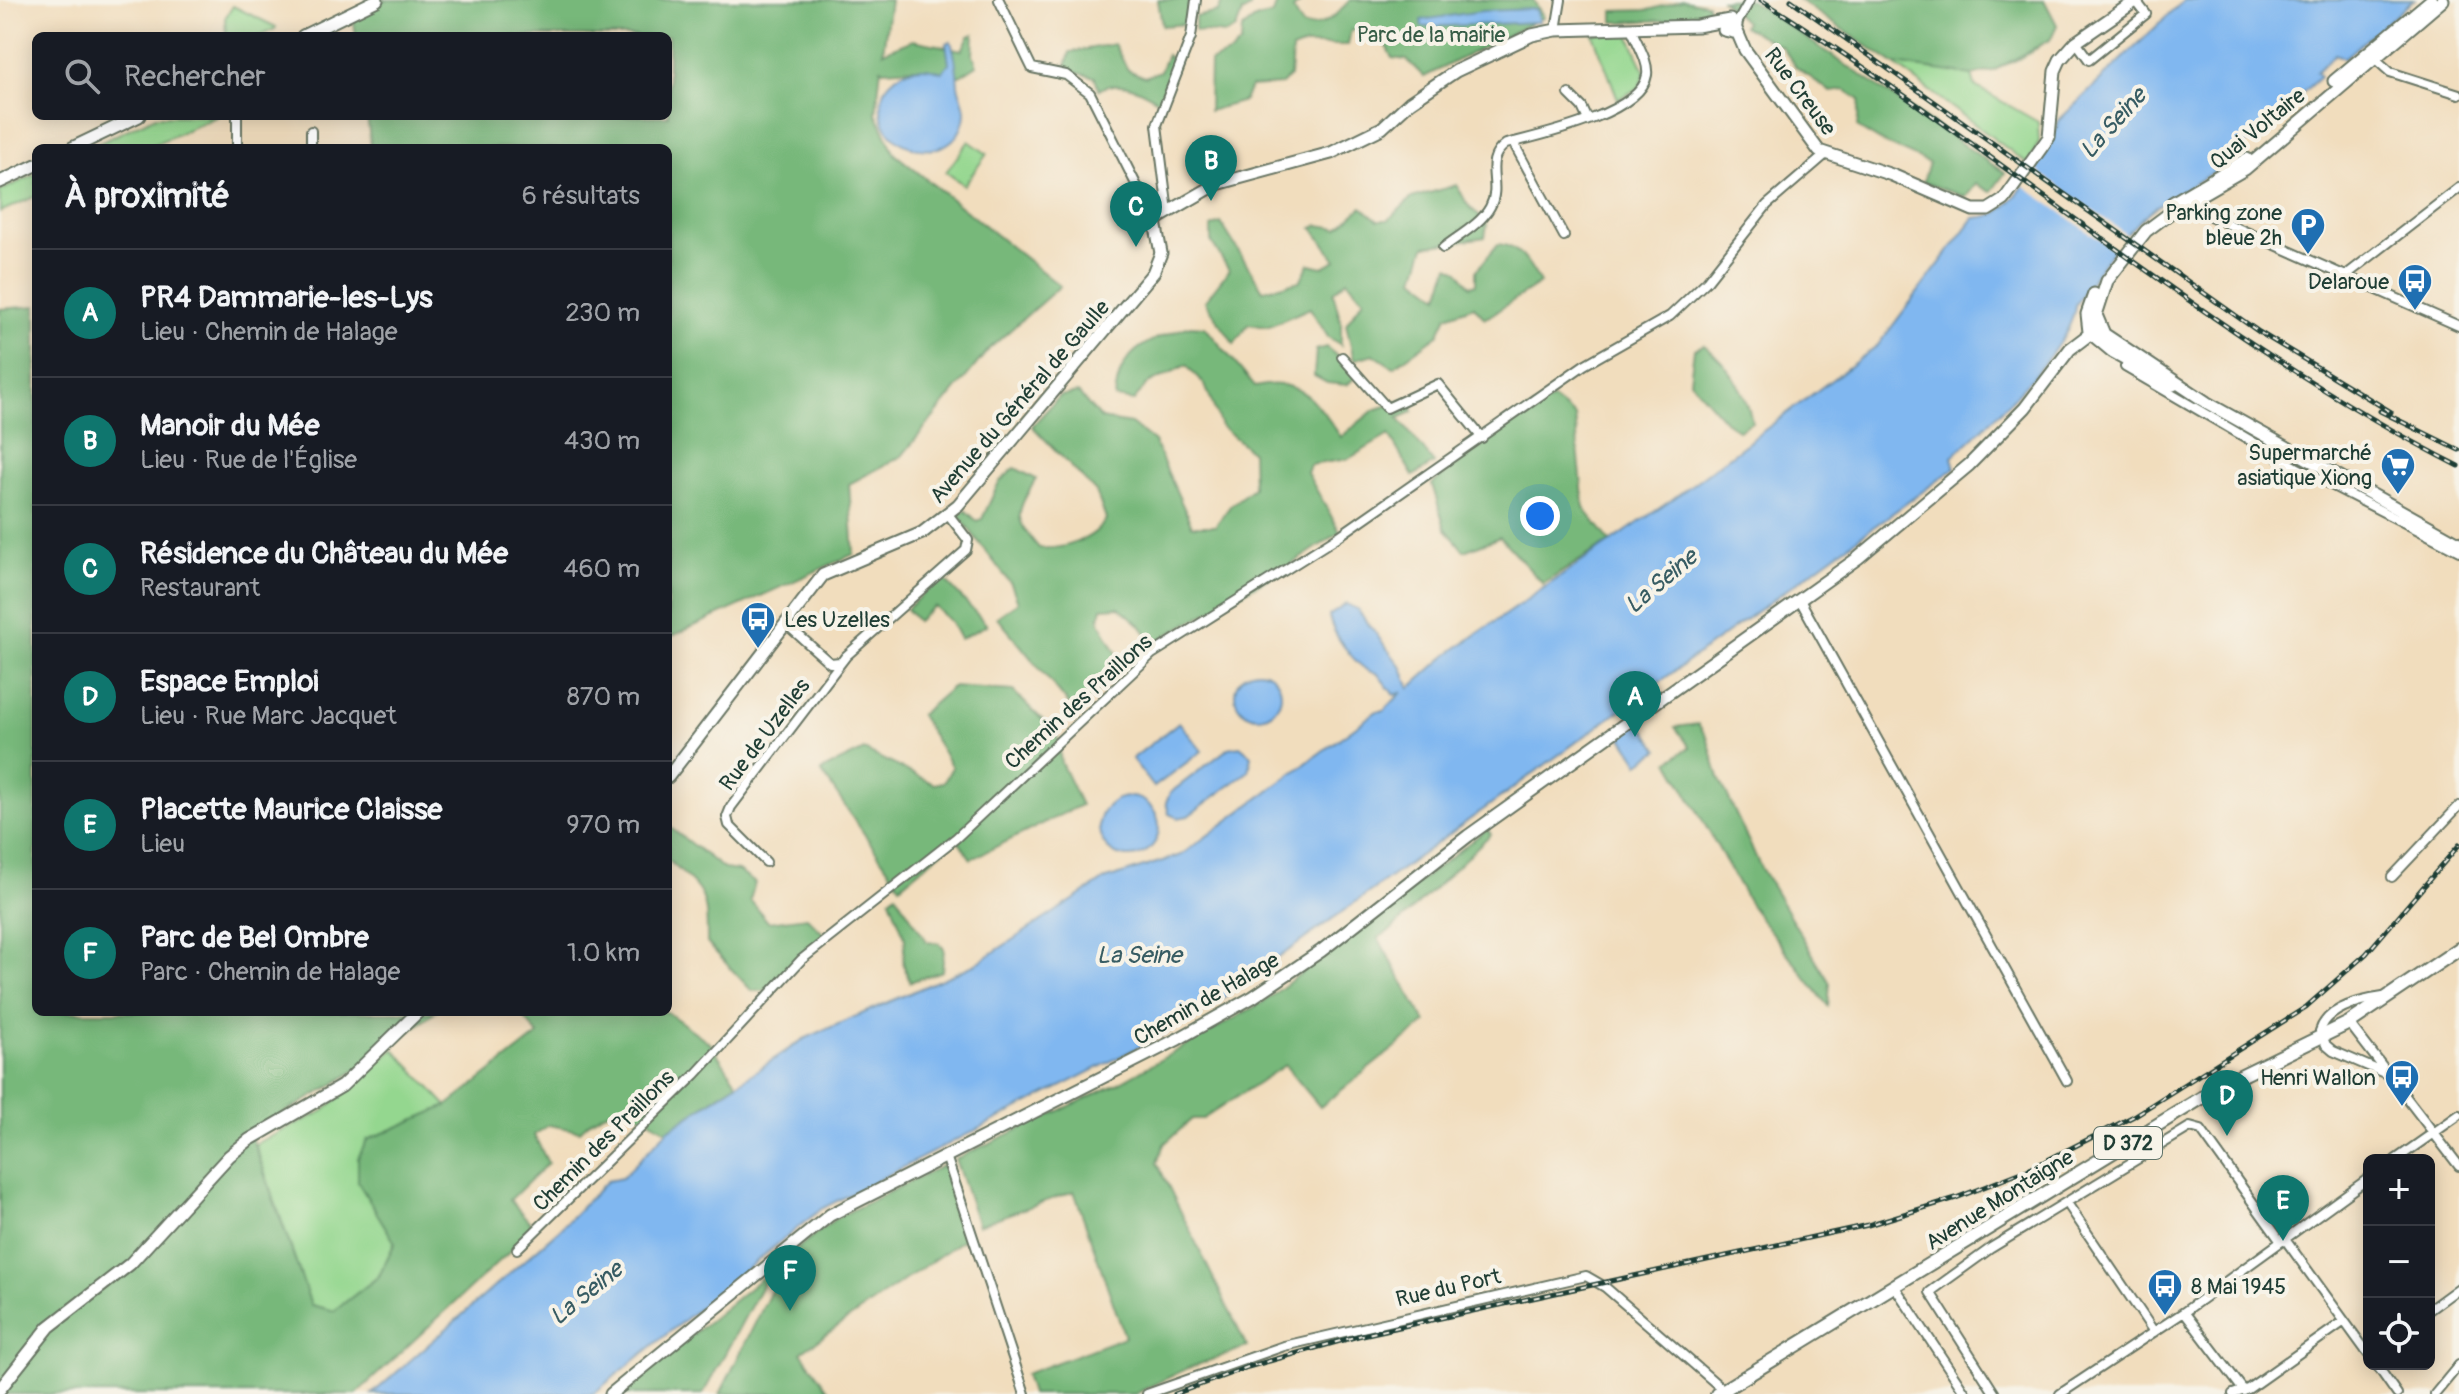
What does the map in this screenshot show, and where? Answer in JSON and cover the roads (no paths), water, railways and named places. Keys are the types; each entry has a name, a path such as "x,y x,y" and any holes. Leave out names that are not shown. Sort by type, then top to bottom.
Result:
{"main road":[{"name":"D 372","path":"2349,1023 2459,949"},
{"name":"Avenue Montaigne","path":"1723,1393 2226,1083 2349,1023"}],"street":[{"path":"311,32 377,0"},
{"path":"999,0 1032,68 1066,75 1090,93 1155,222 1217,184 1331,153 1382,128 1410,102 1456,71 1532,35 1556,30 1730,26 1750,0"},
{"path":"1168,212 1157,125 1191,37 1196,0"},
{"path":"1556,30 1561,0"},
{"path":"1825,155 1892,175 1964,207 1981,211 1995,207 2041,152 2052,124 2055,71 2076,42 2137,0 2146,14 2089,60 2076,42"},
{"name":"Quai Voltaire","path":"2094,330 2087,314 2095,291 2118,255 2150,220 2245,169 2431,0"},
{"name":"Quai Voltaire","path":"2370,54 2443,0"},
{"name":"Rue Creuse","path":"1730,26 1825,155"},
{"path":"1443,248 1481,219 1492,205 1492,159 1496,151 1513,142 1588,120 1624,102 1641,89 1647,78 1647,67 1631,28"},
{"path":"2370,54 2390,72 2459,94"},
{"path":"1569,94 1582,107 1588,120"},
{"path":"80,144 131,120"},
{"path":"237,120 237,144"},
{"path":"311,131 311,144"},
{"path":"1513,142 1564,236"},
{"name":"Chemin des Praillons","path":"517,1249 684,1086 801,960 956,838 1152,654 1273,580 1584,365 1670,316 1707,281 1767,205 1825,155"},
{"path":"0,182 32,167"},
{"path":"2345,276 2459,188"},
{"path":"2190,197 2210,216 2459,326"},
{"name":"Avenue du Général de Gaulle","path":"672,772 823,575 922,533 948,514 1131,302 1167,255 1155,222"},
{"path":"2067,1081 1800,600 1858,558 1969,465 2025,408 2070,349 2094,330 2097,342 2130,357 2206,402 2296,467 2413,530 2459,551"},
{"path":"1342,357 1387,408 1438,384 1482,438"},
{"path":"2130,357 2125,367 2459,543"},
{"name":"Rue de Uzelles","path":"766,862 729,825 727,817 746,784 788,736 840,662 966,550 968,540 948,514"},
{"name":"Chemin de Halage","path":"611,1394 830,1215 1076,1093 1253,997 1321,951 1468,836 1800,600"},
{"name":"Rue de Uzelles","path":"785,623 830,663 840,662"},
{"path":"2392,877 2459,806"},
{"path":"2385,997 2360,1001 2334,1014 2320,1027 2321,1038 2333,1051 2390,1076"},
{"path":"0,1389 49,1327 130,1264 229,1156 249,1140 342,1086 414,1016"},
{"path":"2349,1023 2459,1166"},
{"path":"2404,1154 2459,1115"},
{"path":"1995,1394 1930,1292 1991,1248 2190,1127 2201,1130 2363,1347"},
{"path":"946,1156 1025,1394"},
{"path":"2060,1394 2184,1312 2363,1182"},
{"path":"2067,1203 2154,1332"},
{"name":"Rue du Port","path":"1147,1394 1297,1343 1586,1276 1605,1287 1723,1393"},
{"path":"1895,1287 1966,1394"},
{"path":"2435,1306 2459,1288"},
{"path":"2184,1312 2241,1392 2343,1322"},
{"path":"2435,1394 2459,1365"},
{"path":"2380,1370 2397,1394"}],"water":[{"name":"La Seine","path":"2184,0 2414,0 2344,58 2335,54 2316,72 2320,77 2224,165 2161,203 2128,232 2075,305 2071,322 2060,342 2025,386 1952,457 1955,468 1194,1019 821,1209 593,1394 372,1394 560,1229 607,1181 622,1178 667,1131 804,1039 974,965 1104,880 1181,855 1377,711 1384,711 1403,691 1394,695 1377,673 1362,666 1340,641 1329,616 1346,604 1357,609 1402,668 1410,688 1448,654 1670,501 1878,345 1974,218 1995,214 2025,184 2043,157 2058,121"},
{"path":"1536,9 1540,22 1422,27 1421,20 1482,11"},
{"path":"951,41 965,110 964,120 956,136 944,146 928,149 912,147 897,140 886,128 881,111 884,90 896,77 910,70 925,68 942,72 949,63 946,43"},
{"path":"1258,671 1274,678 1281,694 1274,710 1258,717 1242,710 1235,694 1242,678"},
{"path":"1637,718 1659,750 1639,763 1618,731"},
{"path":"1179,722 1202,751 1154,787 1132,759"},
{"path":"1240,746 1252,756 1249,771 1188,816 1178,818 1169,814 1166,802 1170,793 1229,748"},
{"path":"1129,797 1140,799 1150,806 1157,816 1157,838 1150,848 1140,855 1129,857 1118,855 1108,848 1101,838 1099,827 1101,816 1108,806 1118,799"}],"railway":[{"path":"1761,0 1935,117 2191,302 2367,416 2459,466"},
{"path":"1791,0 2259,332 2391,412"},
{"path":"2380,411 2459,450"},
{"path":"1175,1394 1248,1367 1358,1336 1868,1225 1956,1198 2032,1168 2134,1116 2306,1007 2366,954 2459,845"}],"place":[{"name":"Manoir du Mée","path":"1211,201"},
{"name":"Résidence du Château du Mée","path":"1136,247"},
{"name":"Parking zone bleue 2h","path":"2308,256"},
{"name":"Delaroue","path":"2415,312"},
{"name":"Supermarché asiatique Xiong","path":"2398,496"},
{"name":"Les Uzelles","path":"758,650"},
{"name":"PR4 Dammarie-les-Lys","path":"1635,737"},
{"name":"Henri Wallon","path":"2402,1108"},
{"name":"Espace Emploi","path":"2227,1136"},
{"name":"Placette Maurice Claisse","path":"2283,1241"},
{"name":"Parc de Bel Ombre","path":"790,1311"},
{"name":"8 Mai 1945","path":"2165,1317"}],"park label":[{"name":"Parc de la mairie","path":"1431,34"}]}
